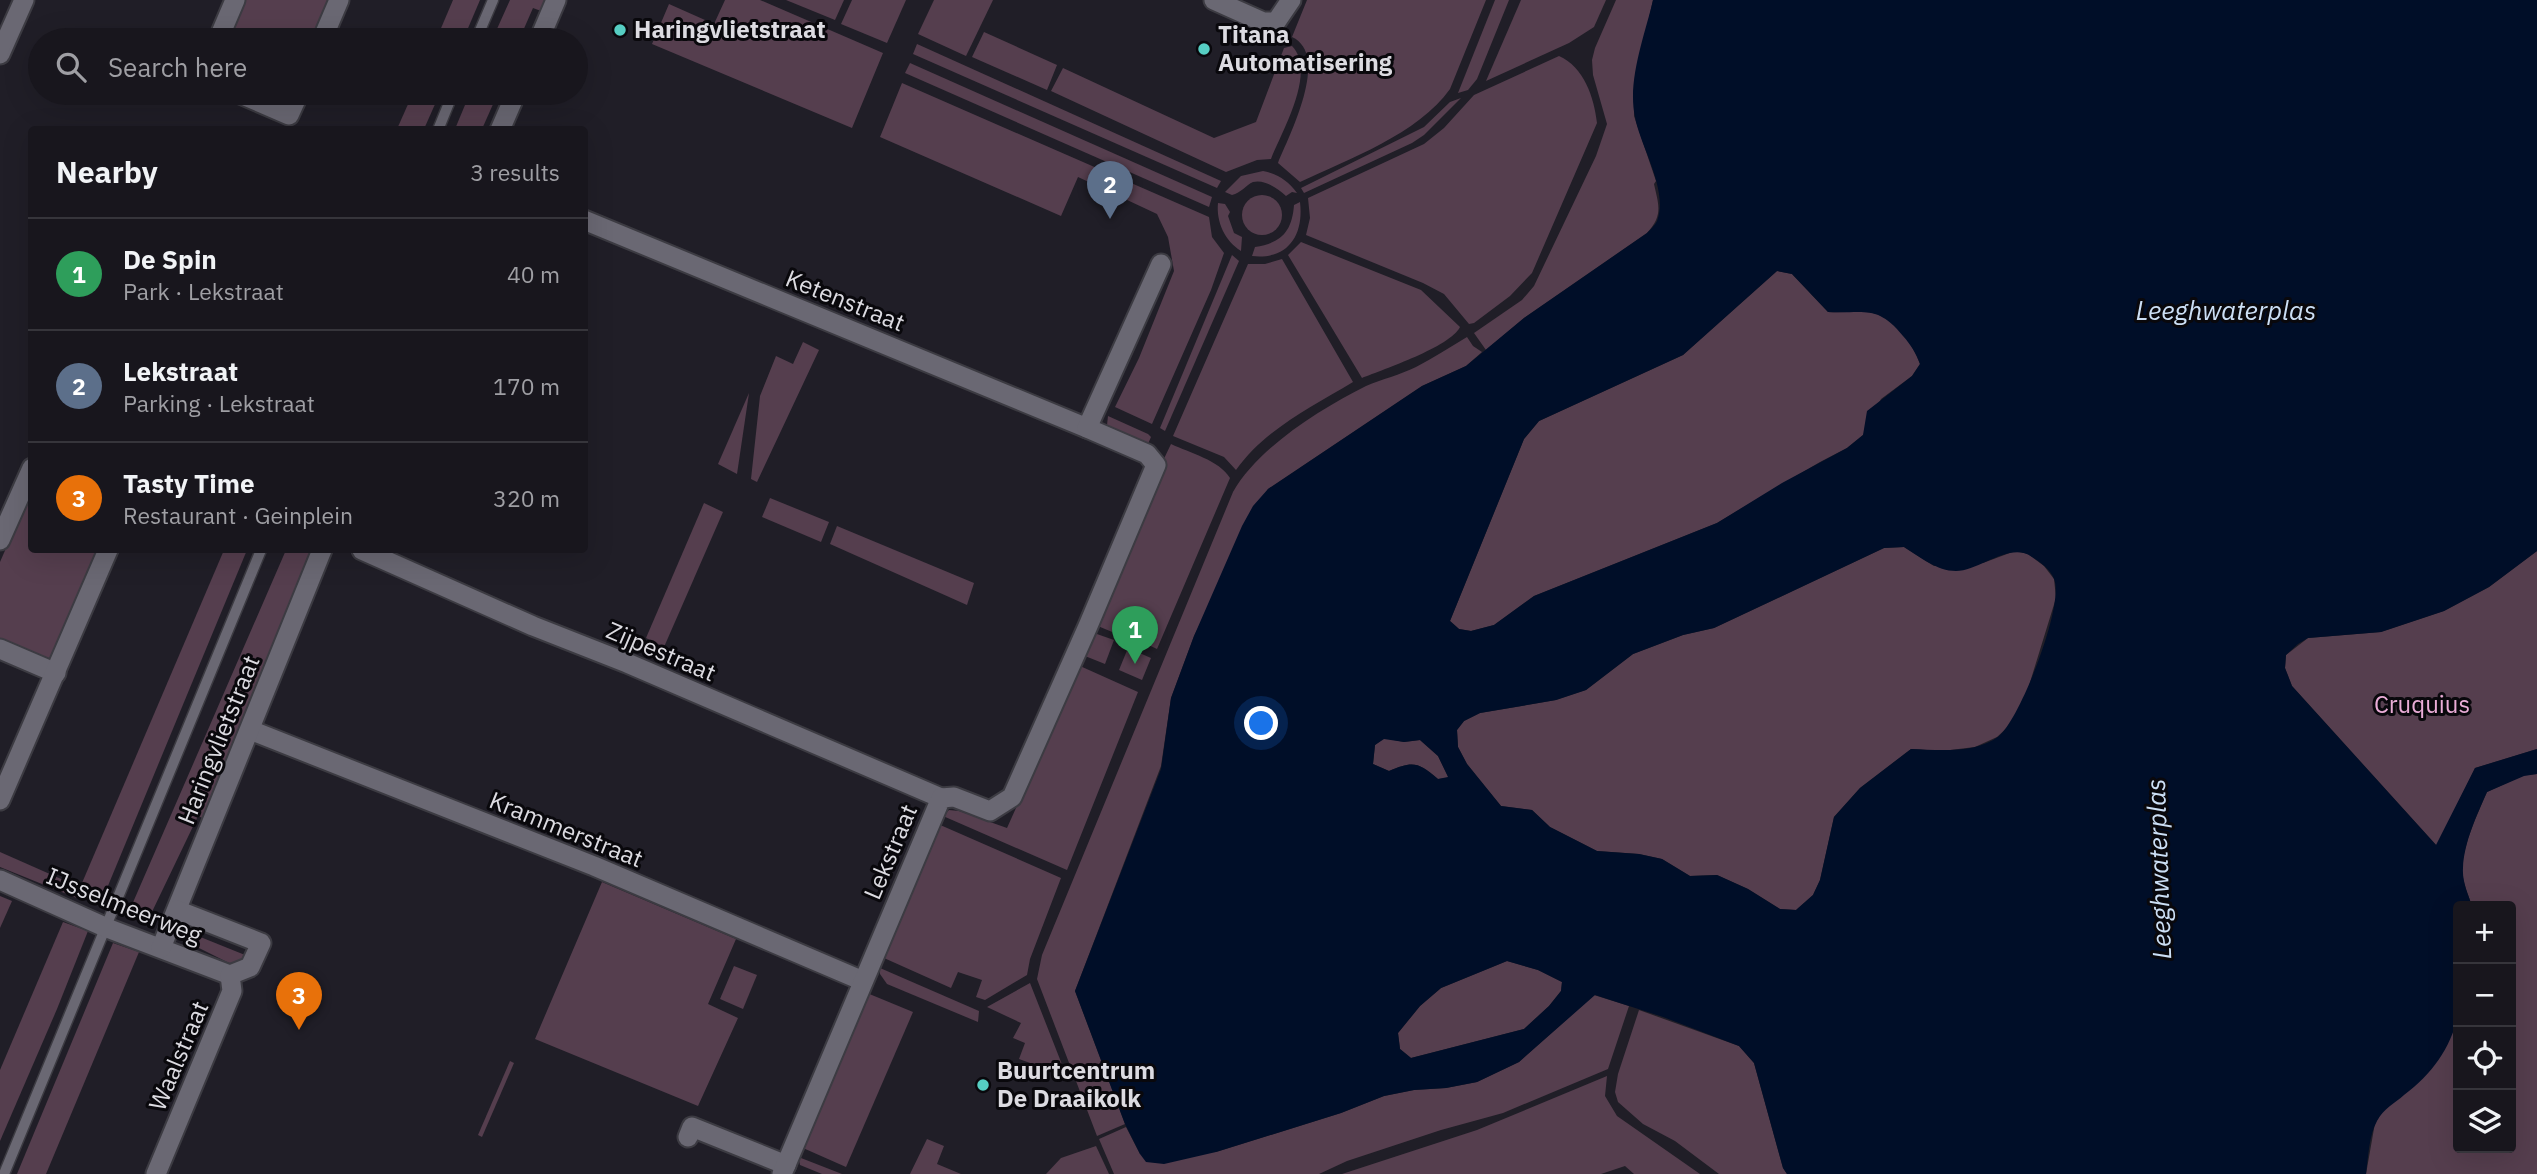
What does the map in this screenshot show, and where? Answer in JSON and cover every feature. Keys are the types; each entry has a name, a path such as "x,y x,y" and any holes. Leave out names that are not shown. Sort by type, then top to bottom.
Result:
{"street":[{"path":"0,54 24,0"},
{"path":"223,28 234,0"},
{"path":"327,28 339,0"},
{"path":"544,28 556,0"},
{"path":"1214,0 1263,22 1276,22 1291,0"},
{"path":"258,105 286,122 294,105"},
{"path":"502,126 511,105"},
{"name":"Ketenstraat","path":"588,222 1087,428"},
{"path":"1087,428 1161,264"},
{"name":"Lekstraat","path":"784,1170 941,798 954,797 990,811 1012,797 1156,465 1147,454 1087,428"},
{"path":"0,540 28,477"},
{"path":"0,800 107,553"},
{"name":"Haringvlietstraat","path":"161,948 321,553"},
{"name":"Zijpestraat","path":"369,553 533,626 627,663 941,798"},
{"path":"0,649 56,673"},
{"name":"Krammerstraat","path":"250,730 594,866 863,981"},
{"name":"IJsselmeerweg","path":"0,880 107,928 230,975"},
{"name":"IJsselmeerweg","path":"177,910 261,943 250,967"},
{"name":"Waalstraat","path":"156,1174 225,1013 232,991 230,975 250,967"},
{"path":"688,1137 692,1127 784,1170"}],"lane":[{"path":"481,28 493,0"},
{"path":"440,126 448,105"},
{"path":"4,1174 260,553"}],"green space":[{"path":"244,0 330,0 318,28 232,28"},
{"path":"453,0 480,0 468,28 441,28"},
{"path":"510,0 545,0 541,11 533,8 524,28 497,28"},
{"path":"725,0 760,0 883,53 852,128 652,44 669,4 714,24"},
{"path":"786,0 844,0 835,20"},
{"path":"852,0 906,0 887,43 841,24"},
{"path":"934,0 993,0 966,56 918,34"},
{"path":"1307,0 1486,0 1450,89 1436,105 1420,119 1381,144 1300,182 1278,163 1298,116 1308,78 1308,60 1303,46 1292,37"},
{"path":"1495,0 1509,0 1477,79 1468,90 1458,93"},
{"path":"1521,0 1606,0 1594,27 1569,43 1486,81"},
{"path":"1616,0 1653,0 1634,85 1634,116 1656,181 1656,221 1647,233 1524,318 1486,350 1474,333 1522,300 1534,286 1596,156 1607,124 1593,75 1592,60"},
{"path":"984,32 1057,65 1047,90 972,57"},
{"path":"917,44 1221,181 1217,188 913,54"},
{"path":"1292,46 1299,57 1299,86 1289,118 1271,159 1257,160 1226,172 1051,91 1063,68 1214,138 1256,122 1284,48"},
{"path":"1559,56 1575,67 1581,75 1593,103 1597,123 1532,273 1510,296 1474,323 1469,324 1444,294 1423,283 1306,235 1310,218 1308,198 1424,144 1444,128 1474,95"},
{"path":"910,63 1212,197 1209,207 905,73"},
{"path":"902,83 1209,217 1212,237 1224,253 1211,290 1152,424 1115,407 1139,358 1174,271 1168,237 1157,214 1078,177 1061,216 880,137"},
{"path":"1461,98 1424,135 1412,143 1304,193 1301,188 1424,127 1450,102"},
{"path":"408,105 435,105 425,126 398,126"},
{"path":"465,105 493,105 483,126 456,126"},
{"path":"1263,171 1282,179 1297,193 1292,192 1286,196 1271,185 1258,181 1232,195 1225,192 1241,176"},
{"path":"1262,195 1270,196 1276,201 1281,207 1281,223 1276,229 1270,234 1262,235 1254,234 1248,229 1243,223 1242,215 1243,207 1248,201 1254,196"},
{"path":"1300,202 1299,225 1291,243 1275,254 1252,256 1255,247 1272,243 1284,235 1291,222 1294,205"},
{"path":"1218,203 1225,204 1230,212 1228,216 1234,233 1242,237 1241,251 1230,242 1223,230 1218,217"},
{"path":"1301,242 1421,290 1460,327 1454,335 1430,350 1362,378 1288,255"},
{"path":"1232,255 1239,261 1165,431 1160,428"},
{"path":"1282,259 1353,382 1275,431 1248,455 1236,470 1224,457 1173,436 1248,264 1265,264"},
{"path":"1777,271 1792,274 1828,312 1867,312 1885,318 1900,330 1912,347 1920,364 1912,376 1881,399 1863,435 1847,448 1717,523 1534,596 1494,625 1471,631 1459,629 1450,621 1524,439 1539,421 1683,355"},
{"path":"1467,337 1473,346 1482,352 1466,366 1422,386 1268,489 1194,636 1171,698 1161,766 1075,991 1125,1124 1097,1136 1037,979 1042,955 1233,492 1258,460 1310,418 1366,386 1416,367"},
{"path":"803,342 819,350 757,482 751,479 760,396 776,356 793,364"},
{"path":"749,393 737,474 718,464"},
{"path":"1108,416 1148,434 1151,437 1147,446 1112,431 1107,425"},
{"path":"1171,444 1219,466 1230,478 1157,649 1123,633 1117,634 1093,624"},
{"path":"28,498 28,553 100,553 53,662 0,641 0,562"},
{"path":"770,498 829,522 821,542 762,517"},
{"path":"704,503 723,512 664,647 646,638"},
{"path":"837,526 974,583 967,605 830,544"},
{"path":"1904,547 1934,566 1983,563 2015,551 2028,554 2044,566 2054,579 2056,598 2027,692 2011,724 1997,737 1975,747 1942,751 1911,749 1860,788 1834,817 1820,880 1813,895 1796,910 1780,909 1748,889 1717,875 1690,876 1662,859 1639,854 1597,851 1550,827 1532,810 1501,806 1467,764 1458,747 1457,730 1464,721 1480,713 1556,700 1586,690 1633,654 1683,635 1714,628 1884,548"},
{"name":"Cruquius","path":"2537,551 2537,749 2475,768 2437,846 2292,686 2285,668 2286,655 2308,638 2381,632 2444,611 2489,587"},
{"path":"223,553 246,553 105,893 82,883"},
{"path":"285,553 323,553 209,821 198,816 150,916 131,907"},
{"path":"1094,633 1114,640 1105,664 1085,656"},
{"path":"1128,648 1151,658 1142,680 1119,670"},
{"path":"1080,666 1138,692 1067,870 943,816 949,810 959,811 1007,828"},
{"path":"1384,738 1404,742 1420,740 1438,756 1449,778 1438,779 1415,765 1389,771 1373,764 1375,745"},
{"path":"2537,774 2537,1174 2366,1174 2375,1123 2453,1030 2453,1153 2516,1153 2516,901 2470,901 2462,868 2468,839 2487,792 2524,775"},
{"path":"938,824 1061,878 1030,959 1027,975 985,1000 976,997 982,980 958,972 951,988 884,958"},
{"path":"0,852 77,886 82,890 84,901 0,867"},
{"path":"602,882 736,939 708,1004 738,1018 698,1106 535,1039"},
{"path":"0,896 12,901 0,928"},
{"path":"63,922 88,931 0,1141 0,1070"},
{"path":"178,928 245,955 243,963 233,965 179,938 175,933"},
{"path":"113,943 139,952 46,1174 17,1174"},
{"path":"1507,961 1538,970 1562,982 1561,991 1549,1006 1524,1029 1411,1058 1400,1049 1398,1033 1420,1006 1441,988"},
{"path":"734,966 757,975 743,1009 720,999"},
{"path":"880,968 979,1011 978,1022 887,984 880,974"},
{"path":"1030,983 1063,1067 1055,1072 1019,1059 1025,1043 1013,1038 1021,1023 987,1007"},
{"path":"867,993 913,1012 846,1167 803,1148"},
{"path":"1594,995 1629,1006 1608,1069 1503,1113 1347,1161 1319,1174 1114,1174 1099,1139 1126,1127 1140,1154 1216,1152 1341,1113 1384,1096 1477,1082 1519,1062"},
{"path":"1639,1010 1739,1046 1754,1063 1783,1168 1787,1174 1719,1174 1675,1141 1643,1124 1618,1102 1615,1092 1618,1074"},
{"path":"510,1061 514,1063 482,1137 478,1135"},
{"path":"1607,1076 1605,1096 1617,1116 1700,1174 1634,1174 1625,1166 1601,1174 1342,1174 1477,1130"},
{"path":"927,1139 944,1146 937,1164 961,1174 910,1174"},
{"path":"1096,1146 1109,1174 1046,1174 1061,1158"},
{"path":"801,1158 842,1174 822,1174 800,1165"}],"water":[{"name":"Leeghwaterplas","path":"1653,0 2537,0 2537,551 2489,587 2444,611 2381,632 2308,638 2286,655 2285,668 2292,686 2436,845 2475,768 2537,749 2537,774 2524,776 2487,792 2475,819 2463,868 2464,883 2470,901 2453,901 2453,1032 2445,1050 2431,1069 2414,1087 2386,1109 2377,1121 2366,1174 1787,1174 1783,1168 1754,1063 1739,1046 1595,995 1519,1062 1477,1082 1384,1096 1341,1113 1216,1152 1164,1164 1146,1162 1140,1154 1125,1124 1075,991 1161,769 1171,698 1194,636 1242,526 1253,506 1268,489 1422,386 1466,366 1524,318 1654,226 1660,209 1657,182 1638,129 1633,103 1635,73","holes":["1777,271 1792,274 1828,312 1870,313 1886,319 1915,353 1920,364 1912,376 1867,411 1863,435 1847,448 1782,483 1717,523 1534,596 1494,625 1471,631 1459,629 1450,621 1524,439 1539,421 1683,355","1904,547 1935,566 1956,571 1975,567 2014,552 2032,557 2048,569 2054,579 2056,592 2047,635 2029,685 2018,708 1999,736 1990,742 1968,748 1911,749 1860,788 1834,817 1820,880 1813,895 1796,910 1780,909 1748,889 1717,875 1690,876 1662,859 1639,854 1597,851 1550,827 1532,810 1501,806 1467,764 1458,747 1457,730 1464,721 1480,713 1556,700 1586,690 1633,654 1683,635 1714,628 1884,548","1384,739 1404,742 1420,740 1438,756 1448,777 1438,779 1415,765 1389,771 1373,764 1375,745","1507,961 1538,970 1562,982 1561,991 1549,1006 1524,1029 1411,1058 1400,1049 1398,1033 1420,1006 1441,988"]}],"place":[{"name":"Haringvlietstraat","path":"620,30"},
{"name":"Titana Automatisering","path":"1204,49"},
{"name":"Lekstraat","path":"1110,219"},
{"name":"De Spin","path":"1135,664"},
{"name":"Tasty Time","path":"299,1030"},
{"name":"Buurtcentrum De Draaikolk","path":"983,1085"}]}
